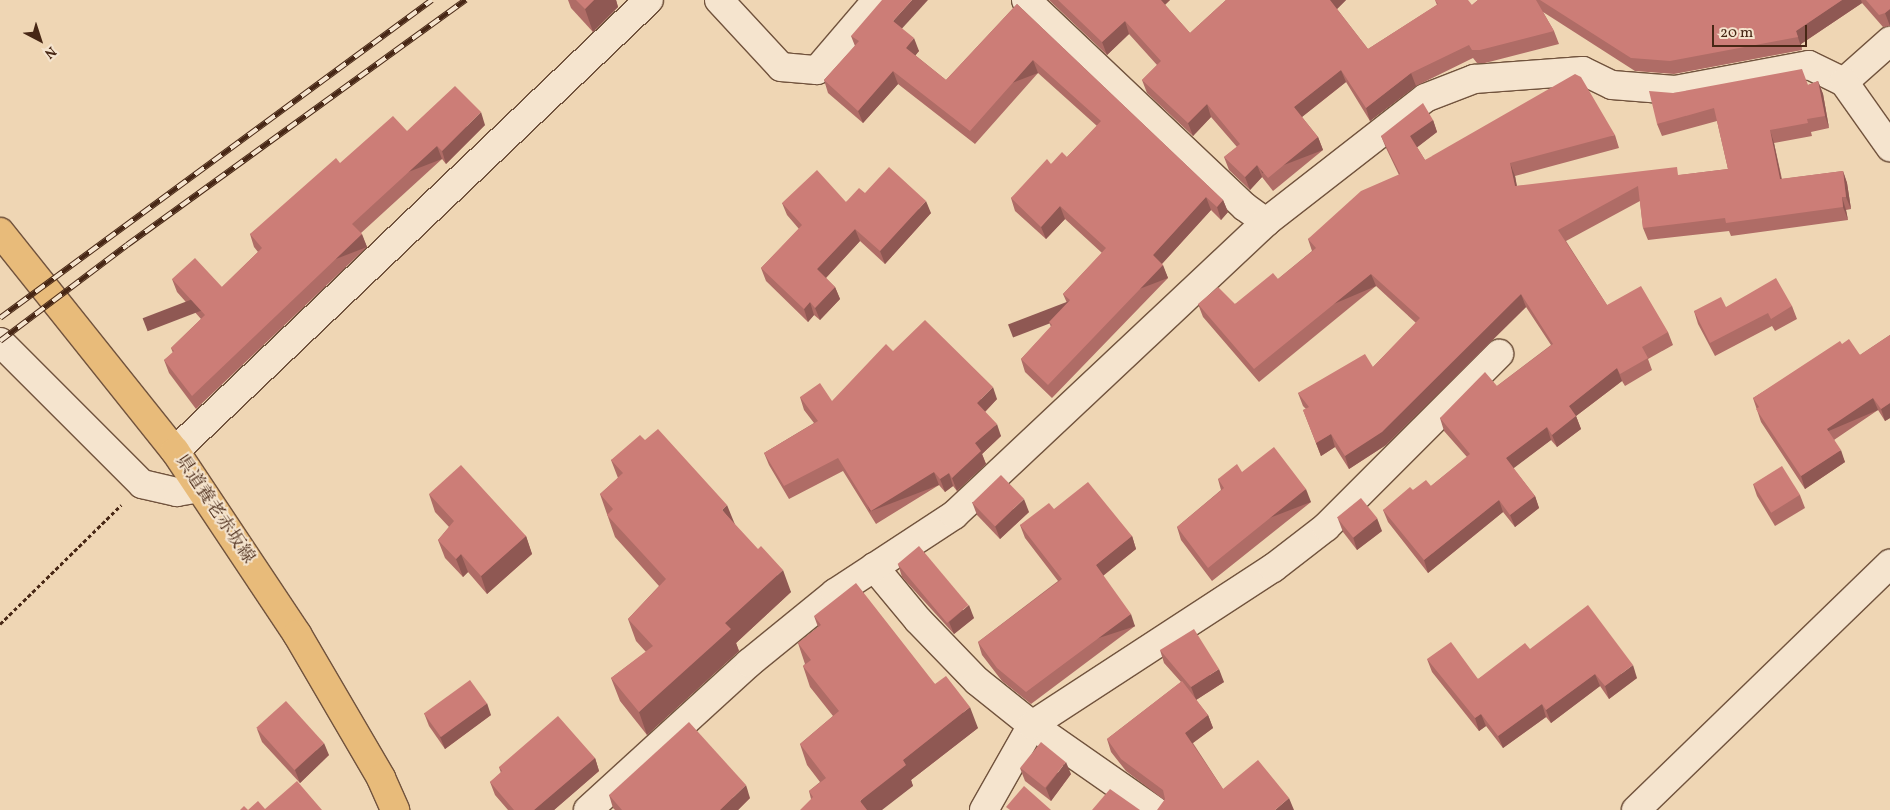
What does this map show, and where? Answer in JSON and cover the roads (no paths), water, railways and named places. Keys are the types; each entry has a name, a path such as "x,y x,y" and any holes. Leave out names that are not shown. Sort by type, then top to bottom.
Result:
{"main road":[{"name":"県道養老赤坂線","path":"0,232 175,451 297,634 381,778 395,810"}],"street":[{"path":"175,451 649,0"},
{"path":"719,0 781,67 817,70 877,0"},
{"path":"1026,0 1245,207 1266,222"},
{"path":"1844,82 1890,41"},
{"path":"588,810 749,663 835,593 954,515 1266,222 1425,98 1474,79 1583,71 1612,84 1675,90 1809,65 1844,82 1890,147"},
{"path":"0,342 142,484 178,492 199,488"},
{"path":"984,810 1032,725 1273,568 1326,527 1499,354"},
{"path":"1636,810 1890,564"},
{"path":"874,567 918,620 977,682 1032,725 1154,810"}],"railway":[{"path":"0,318 432,0"},
{"path":"0,341 127,245 466,0"}]}
